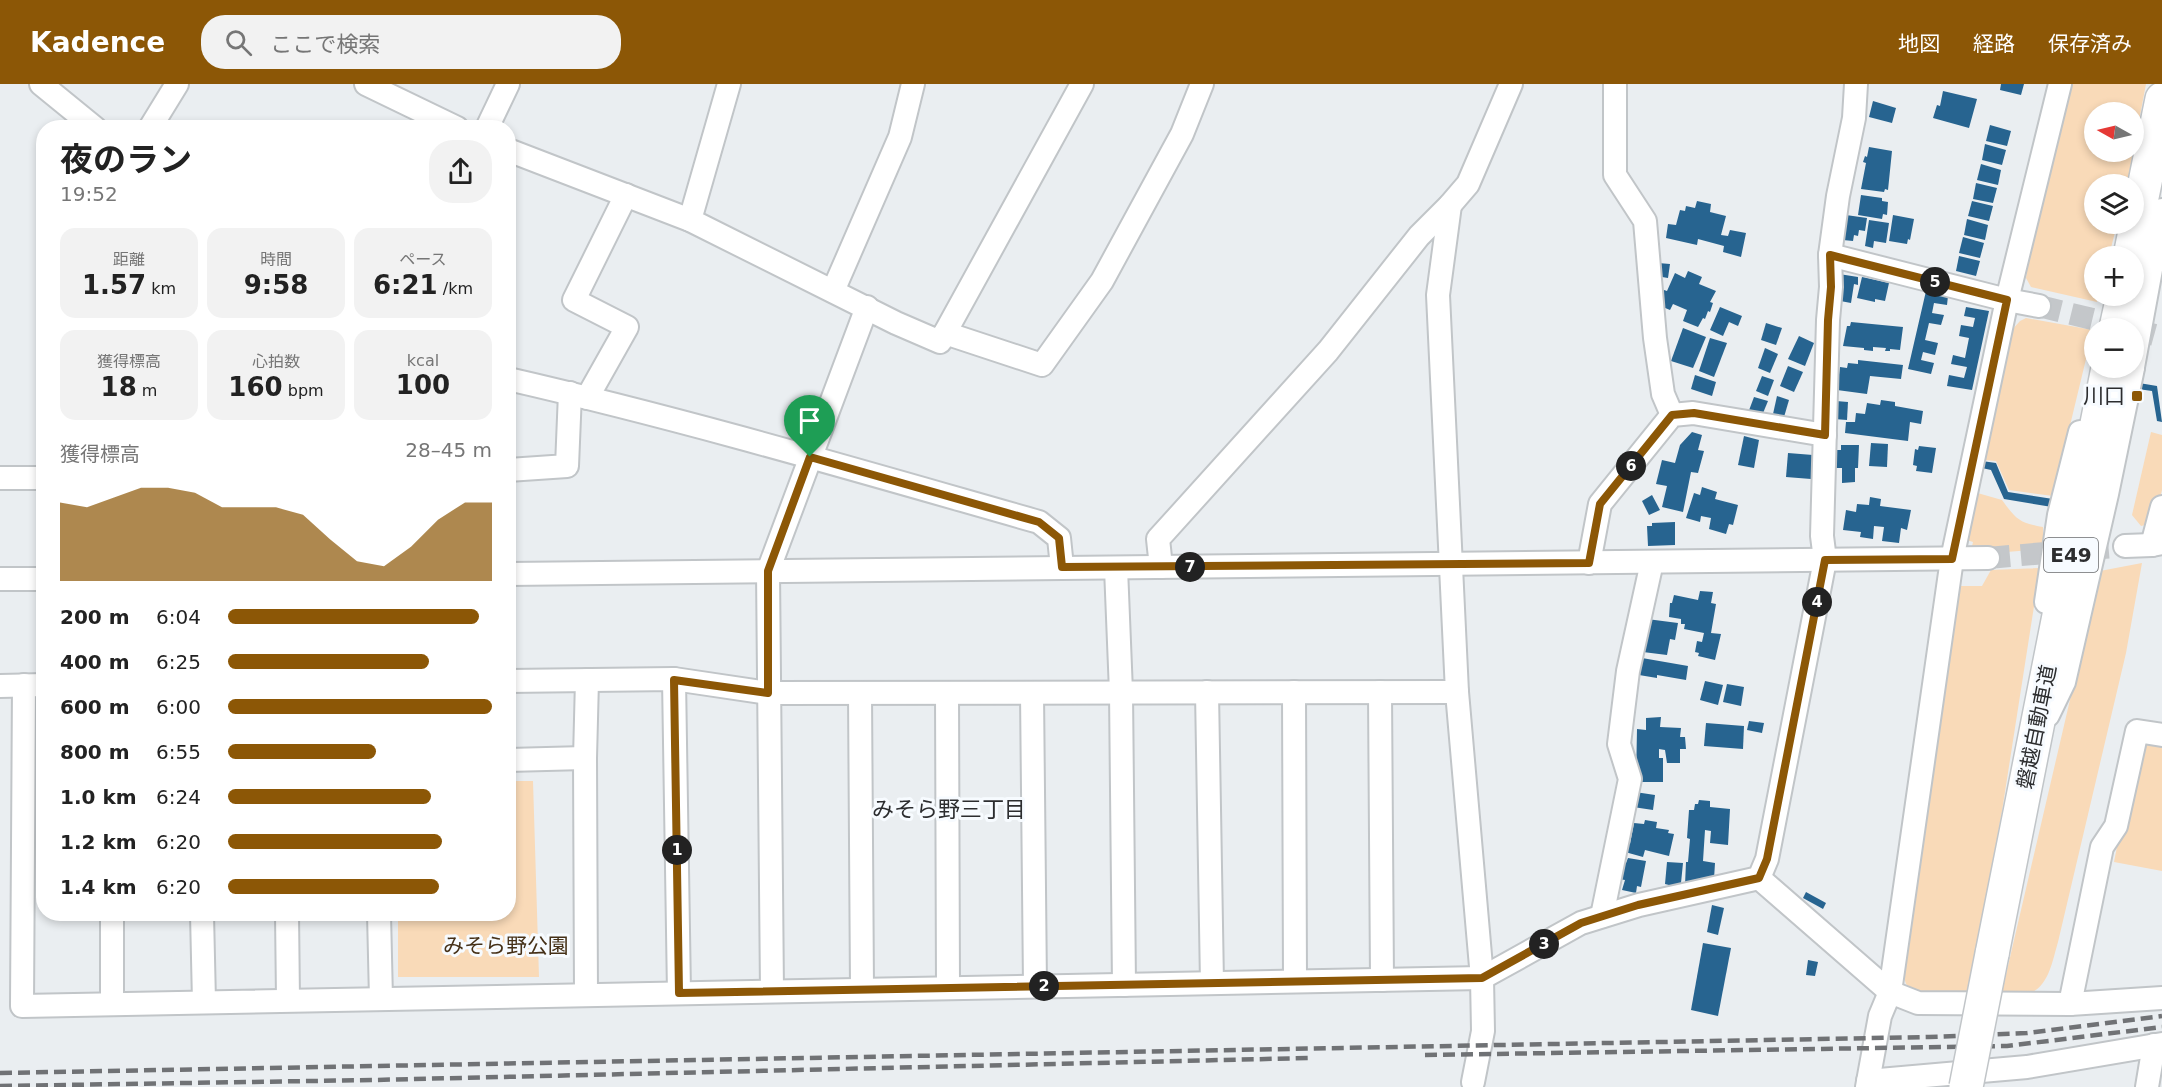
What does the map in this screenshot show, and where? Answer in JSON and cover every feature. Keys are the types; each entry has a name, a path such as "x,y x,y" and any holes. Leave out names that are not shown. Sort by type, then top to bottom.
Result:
{"highway":[{"path":"2132,246 2162,99"},
{"name":"磐越自動車道","path":"1966,1087 2104,378"}],"street":[{"path":"41,84 85,120"},
{"path":"155,120 177,84"},
{"path":"366,84 440,120"},
{"path":"491,120 508,84"},
{"path":"690,220 729,84"},
{"path":"833,291 900,137 913,84"},
{"path":"516,153 690,220 940,342 1082,84"},
{"path":"945,333 1042,365 1102,281 1182,134 1202,84"},
{"path":"1161,567 1158,539 1328,351 1419,236 1468,184 1511,84"},
{"path":"1615,84 1615,175 1645,221 1655,338 1663,394 1672,415"},
{"path":"1759,878 1767,859 1825,560 1822,536 1828,320 1831,287 1830,255 1838,196 1854,118 1856,84"},
{"path":"2060,84 2007,300 1952,559 1890,992 1880,1016 1868,1084 2027,1077 2158,1044 2147,1087"},
{"path":"516,469 567,466 578,395 627,327 574,300 626,195"},
{"path":"1450,205 1438,295 1457,692 1482,978 1483,1031 1473,1082"},
{"path":"2142,318 2162,210"},
{"path":"1830,255 2039,306"},
{"path":"772,991 768,571 867,307"},
{"path":"2017,830 2022,741 2059,515 2080,434 2102,378"},
{"path":"2034,742 2064,682 2108,494 2131,378"},
{"path":"516,381 578,395 810,457 1039,522 1059,538 1062,567"},
{"path":"1589,563 1600,504 1672,415 1694,413 1825,435"},
{"path":"0,478 36,478"},
{"path":"2125,546 2157,544 2162,507"},
{"path":"516,574 1988,558"},
{"path":"1602,916 1630,779 1619,744 1628,670 1652,562"},
{"path":"1116,568 1121,693 1124,985"},
{"path":"0,579 36,579"},
{"path":"586,995 587,680"},
{"path":"516,681 674,680 768,693 1457,692"},
{"path":"674,680 679,993"},
{"path":"0,686 34,685 22,1006 1482,978 1581,923 1638,905 1759,878"},
{"path":"1207,692 1212,983"},
{"path":"1294,692 1295,981"},
{"path":"1380,692 1382,980"},
{"path":"860,693 862,990"},
{"path":"947,693 948,988"},
{"path":"1032,693 1035,986"},
{"path":"2070,1004 2102,847 2116,826 2137,731 2162,735"},
{"path":"516,760 585,758"},
{"path":"1759,878 1890,992 1918,1003 2070,1004 2162,998"},
{"path":"112,921 112,1004"},
{"path":"202,921 204,1002"},
{"path":"287,921 288,1000"},
{"path":"379,921 381,999"}],"green space":[{"path":"2068,84 2146,84 2143,102 2084,102 2084,162 2131,162 2129,174 2084,174 2084,234 2114,234 2112,246 2084,246 2084,299 2031,287 2026,278 2030,250"},
{"path":"2026,318 2084,328 2084,367 2053,496 2009,490 1996,461 1984,460 2011,331"},
{"path":"2151,432 2162,435 2162,490 2154,523 2141,526 2132,515"},
{"path":"1974,492 2002,500 2019,519 2028,524 2043,527 2044,549 1970,555 1973,542 1964,539"},
{"path":"2142,563 2126,653 2051,966 2045,980 2034,992 2023,996 2001,996 2100,571"},
{"path":"2040,568 2002,811 1968,997 1916,993 1906,984 1901,967 1955,586 1982,586 1991,570"},
{"path":"2139,736 2162,741 2162,871 2114,862"},
{"name":"みそら野公園","path":"516,781 533,781 539,977 398,977 398,921 516,921"}],"building":[{"path":"2001,84 2024,84 2021,95 2000,90"},
{"path":"1943,91 1977,99 1969,128 1933,118 1937,105 1940,106"},
{"path":"1873,101 1896,108 1892,123 1869,117"},
{"path":"1990,125 2011,131 2007,146 1986,141"},
{"path":"1985,144 2006,150 2002,165 1982,160"},
{"path":"1869,147 1892,151 1888,190 1885,189 1884,192 1861,189 1866,163 1863,162 1865,156 1867,157"},
{"path":"1981,164 2001,170 1998,185 1977,180"},
{"path":"1976,183 1997,188 1993,203 1973,199"},
{"path":"1861,195 1882,198 1882,201 1888,202 1887,215 1883,214 1882,219 1858,215"},
{"path":"1697,201 1711,204 1710,212 1726,216 1721,235 1728,236 1730,230 1746,233 1741,257 1723,252 1724,246 1698,239 1697,245 1666,238 1668,224 1676,225 1680,210 1685,211 1686,206 1695,208"},
{"path":"1972,201 1993,206 1989,221 1968,216"},
{"path":"1846,215 1867,218 1865,231 1859,230 1858,236 1854,235 1853,241 1843,240"},
{"path":"1893,215 1914,219 1910,240 1908,239 1907,244 1889,241"},
{"path":"1967,219 1988,225 1985,240 1964,235"},
{"path":"1869,220 1889,223 1886,243 1874,241 1873,248 1865,246"},
{"path":"1963,237 1984,243 1980,258 1959,253"},
{"path":"1959,256 1980,261 1976,276 1956,271"},
{"path":"1658,263 1670,264 1668,278 1656,276"},
{"path":"1688,271 1702,277 1699,284 1716,291 1710,302 1713,303 1710,312 1708,311 1698,327 1683,321 1687,310 1673,304 1670,310 1658,305 1675,273 1685,278"},
{"path":"1839,274 1858,277 1858,285 1854,284 1851,303 1835,300"},
{"path":"1862,277 1889,283 1885,301 1875,299 1875,302 1857,298"},
{"path":"1926,291 1948,296 1947,305 1934,303 1932,313 1944,315 1941,325 1929,323 1925,340 1938,343 1935,355 1923,352 1921,360 1934,363 1931,374 1908,369"},
{"path":"1720,307 1742,316 1738,326 1729,322 1723,336 1710,330"},
{"path":"1966,307 1989,311 1972,390 1947,386 1949,375 1964,378 1967,367 1951,364 1953,355 1965,358 1969,338 1959,336 1961,325 1973,327 1975,318 1964,316"},
{"path":"1851,322 1903,327 1900,350 1885,351 1886,348 1873,347 1873,351 1843,346 1847,326 1850,326"},
{"path":"1766,323 1782,328 1776,345 1761,340"},
{"path":"1683,328 1706,337 1693,368 1671,361"},
{"path":"1799,336 1814,343 1805,366 1788,359"},
{"path":"1710,338 1727,343 1714,377 1699,371"},
{"path":"1765,348 1778,354 1770,373 1758,368"},
{"path":"1858,360 1903,365 1901,379 1870,376 1867,394 1837,390 1840,367 1847,368 1848,363 1858,364"},
{"path":"1788,366 1803,372 1794,392 1780,386"},
{"path":"1695,375 1716,382 1712,396 1691,389"},
{"path":"1762,376 1774,380 1768,396 1756,391"},
{"path":"2139,383 2157,386 2162,422 2157,421 2152,391 2138,389"},
{"path":"1777,396 1789,400 1784,417 1773,414"},
{"path":"1754,397 1768,401 1761,418 1748,413"},
{"path":"1881,400 1895,402 1895,406 1923,411 1921,424 1910,422 1908,441 1845,433 1846,422 1855,422 1856,413 1865,414 1867,403 1880,405"},
{"path":"1836,401 1848,402 1847,420 1834,419"},
{"path":"1692,432 1702,435 1698,450 1704,451 1698,473 1691,472 1683,512 1662,507 1667,486 1656,484 1662,460 1675,463 1680,445"},
{"path":"1744,436 1759,440 1754,468 1738,465"},
{"path":"1871,443 1888,444 1887,467 1869,466"},
{"path":"1841,445 1859,445 1855,482 1842,483 1842,468 1834,468 1835,450 1841,450"},
{"path":"1919,446 1936,448 1932,473 1916,471 1917,466 1913,465 1915,449 1918,450"},
{"path":"1788,453 1813,455 1811,479 1786,477"},
{"path":"1982,461 1996,463 2008,492 2053,499 2052,507 2004,499 1991,470 1982,468"},
{"path":"1702,487 1717,492 1715,499 1738,505 1733,525 1729,524 1726,534 1709,529 1711,518 1701,516 1700,522 1686,518 1694,493 1700,495"},
{"path":"1652,495 1660,510 1649,515 1642,501"},
{"path":"1870,497 1881,499 1880,506 1911,510 1907,530 1901,528 1899,543 1882,541 1884,527 1874,526 1873,539 1860,537 1861,532 1843,530 1846,510 1856,512 1857,504 1869,505"},
{"path":"1675,522 1675,545 1648,546 1647,526 1652,526 1652,523"},
{"path":"1700,591 1713,592 1711,603 1716,604 1711,633 1721,634 1715,660 1698,656 1699,653 1695,652 1697,641 1702,642 1704,633 1684,629 1685,624 1681,624 1681,619 1669,617 1670,603 1674,595 1698,600"},
{"path":"1647,619 1678,623 1675,640 1670,639 1667,655 1643,652"},
{"path":"1642,658 1688,666 1686,680 1657,675 1657,678 1639,675"},
{"path":"1705,681 1723,685 1718,705 1700,700"},
{"path":"1727,684 1744,687 1741,706 1723,702"},
{"path":"1661,717 1660,727 1681,728 1680,737 1685,737 1686,749 1680,749 1680,763 1667,763 1665,750 1659,749 1659,758 1663,758 1663,782 1636,782 1637,729 1646,730 1646,718"},
{"path":"1749,721 1764,723 1762,733 1747,730"},
{"path":"1706,723 1744,726 1743,749 1704,746"},
{"path":"1635,792 1655,795 1653,810 1633,807"},
{"path":"1699,800 1710,801 1710,807 1730,809 1728,845 1710,843 1711,831 1705,830 1703,861 1715,863 1714,879 1685,885 1690,839 1687,838 1689,810 1694,810"},
{"path":"1645,820 1657,822 1656,828 1669,830 1668,833 1674,834 1669,856 1645,850 1643,857 1625,852 1628,843 1630,844 1634,823 1644,824"},
{"path":"1628,858 1646,861 1641,887 1637,886 1636,893 1622,890 1625,880 1619,879 1623,863 1626,863"},
{"path":"1667,862 1683,863 1680,893 1673,886 1665,884"},
{"path":"1806,892 1826,903 1823,909 1803,898"},
{"path":"1712,905 1724,908 1718,935 1707,932"},
{"path":"1703,943 1731,948 1718,1016 1691,1010"},
{"path":"1808,960 1818,962 1815,976 1806,975"}],"tunnel":[{"path":"2039,306 2088,318"},
{"path":"2144,332 2162,337"},
{"path":"1988,558 2125,546"}],"railway":[{"path":"0,1073 1929,1037 2027,1033 2162,1016"},
{"path":"1425,1055 2007,1046 2162,1027"},
{"path":"0,1086 373,1080 1308,1058"}],"place":[{"name":"川口","path":"2137,396"}],"district":[{"name":"みそら野三丁目","path":"949,809"}],"route":[{"path":"1830,255 2007,300 1952,559 1825,560 1767,859 1759,878 1638,905 1581,923 1482,978 679,993 674,680 768,693 768,571 810,457 1039,522 1059,538 1062,567 1589,563 1600,504 1672,415 1694,413 1825,435 1831,287 1830,255"}]}
